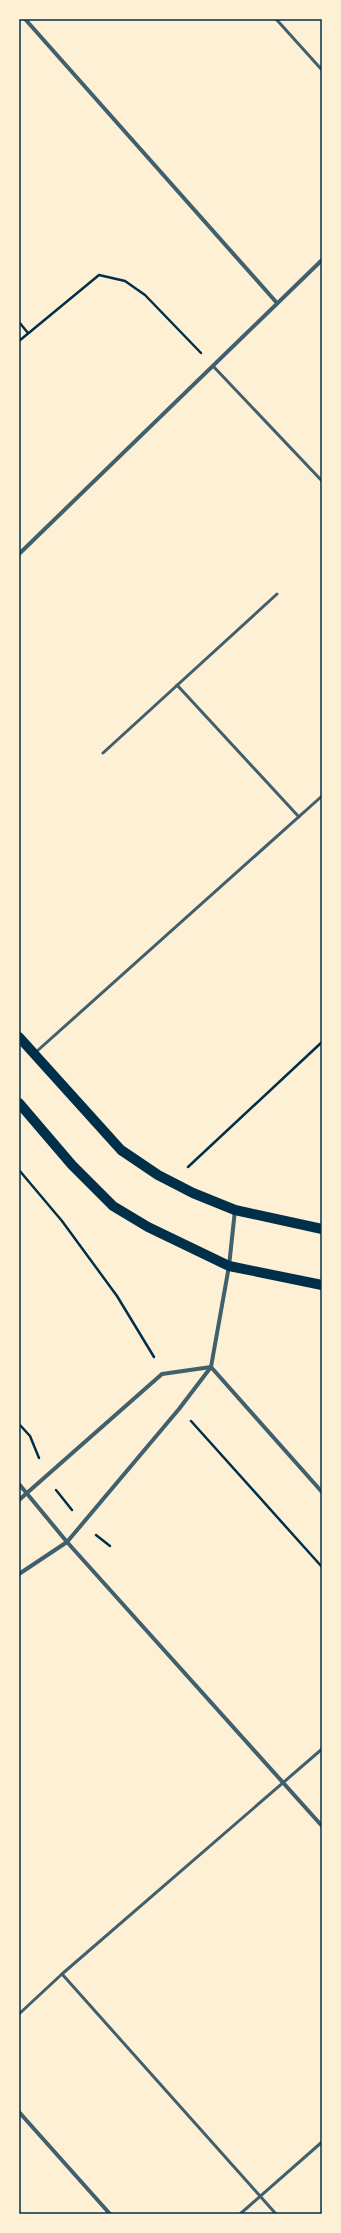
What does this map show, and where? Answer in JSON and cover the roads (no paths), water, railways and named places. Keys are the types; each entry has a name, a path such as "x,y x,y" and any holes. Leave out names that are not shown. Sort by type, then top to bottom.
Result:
{"main road":[{"path":"19,1037 121,1150 172,1182 193,1193 235,1210 322,1229"},
{"path":"19,1103 72,1165 113,1206 179,1244 229,1266 322,1285"}],"street":[{"path":"25,19 277,302"},
{"path":"19,554 322,260"},
{"path":"19,1574 67,1542 180,1409 211,1367 229,1266 235,1210"},
{"path":"211,1367 322,1492"},
{"path":"19,1500 162,1374 211,1367"},
{"path":"19,1484 67,1542 322,1826"},
{"path":"19,2112 110,2214"}],"lane":[{"path":"276,19 322,70"},
{"path":"213,366 322,481"},
{"path":"103,753 277,594"},
{"path":"177,685 298,817"},
{"path":"34,1054 322,796"},
{"path":"19,2014 62,1974 322,1750"},
{"path":"62,1974 276,2214"},
{"path":"240,2214 322,2142"}]}
